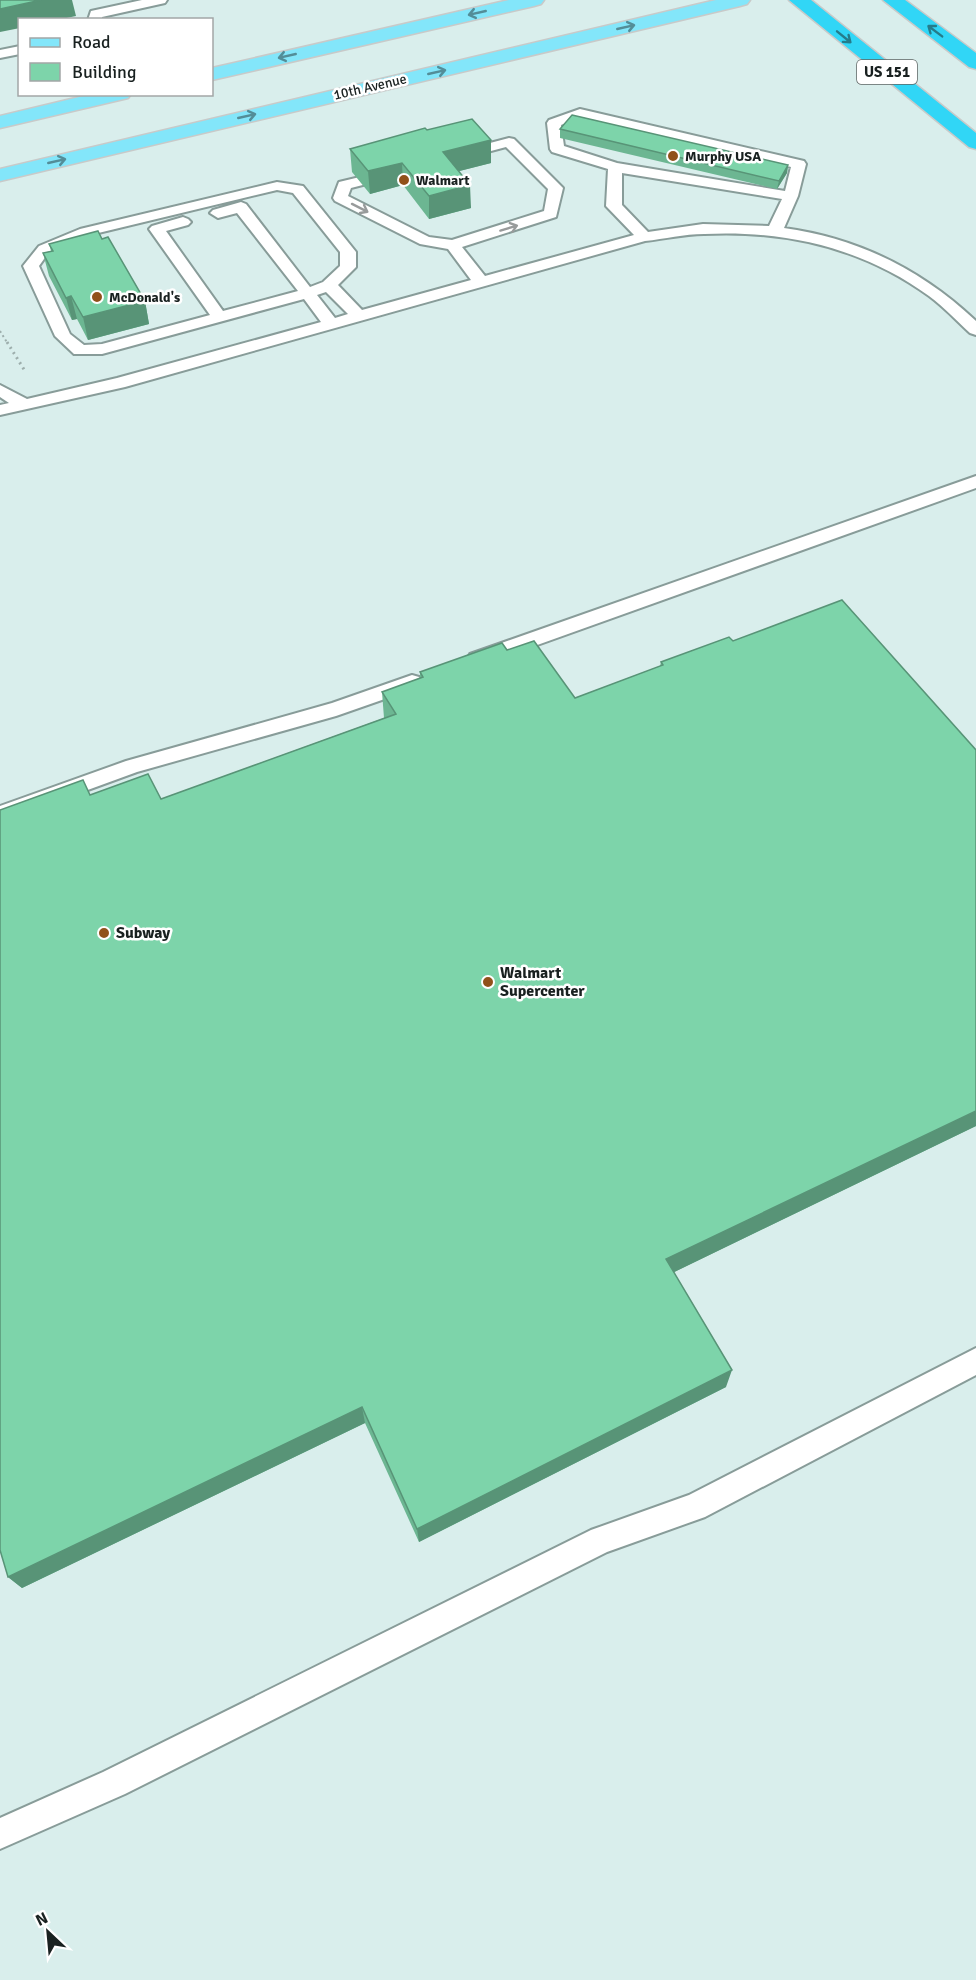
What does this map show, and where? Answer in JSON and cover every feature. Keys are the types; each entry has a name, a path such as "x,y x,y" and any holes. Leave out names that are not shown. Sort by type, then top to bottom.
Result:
{"highway":[{"name":"US 151","path":"799,0 976,143"},
{"path":"893,0 976,63"}],"main road":[{"path":"213,74 534,0"},
{"name":"10th Avenue","path":"0,175 740,0"},
{"path":"0,122 112,96"}],"lane":[{"path":"93,14 160,0"},
{"path":"0,54 18,50"},
{"path":"775,231 791,196 799,164 579,113 555,123 557,149 615,167 791,196"},
{"path":"399,171 344,185 340,198 425,242 453,245 551,214 556,188 509,142 443,159"},
{"path":"615,167 614,206 644,237"},
{"path":"277,186 298,189 348,252 348,267 329,285 306,294 102,349 80,350 63,336 31,266 44,249 85,232 277,186"},
{"path":"219,317 157,229 241,207 331,324"},
{"path":"0,410 119,383 644,237 703,229 775,231 826,240 891,265 936,294 976,330"},
{"path":"453,245 482,282"},
{"path":"329,285 358,316"},
{"path":"0,390 25,405"},
{"path":"456,667 976,482"},
{"path":"0,814 133,766 336,709 426,678"},
{"path":"0,1834 114,1783 601,1540 694,1507 976,1361"}],"building":[{"path":"0,0 41,0 0,9"},
{"path":"572,115 788,165 779,181 560,129"},
{"path":"472,119 491,140 443,152 470,185 429,196 402,163 368,171 350,149 425,128 427,130"},
{"name":"McDonald's","path":"98,231 102,239 108,237 145,301 83,317 71,296 66,298 43,253 53,251 49,244"},
{"name":"Walmart Supercenter","path":"842,600 976,750 976,1111 666,1259 732,1370 417,1529 362,1407 8,1577 0,1550 0,810 83,780 90,795 148,774 161,799 396,714 382,692 423,677 420,672 502,643 507,650 534,641 575,698 729,637 733,641"}],"place":[{"name":"Murphy USA","path":"673,156"},
{"name":"Walmart","path":"404,180"},
{"name":"McDonald's","path":"97,297"},
{"name":"Subway","path":"104,933"},
{"name":"Walmart Supercenter","path":"488,982"}]}
